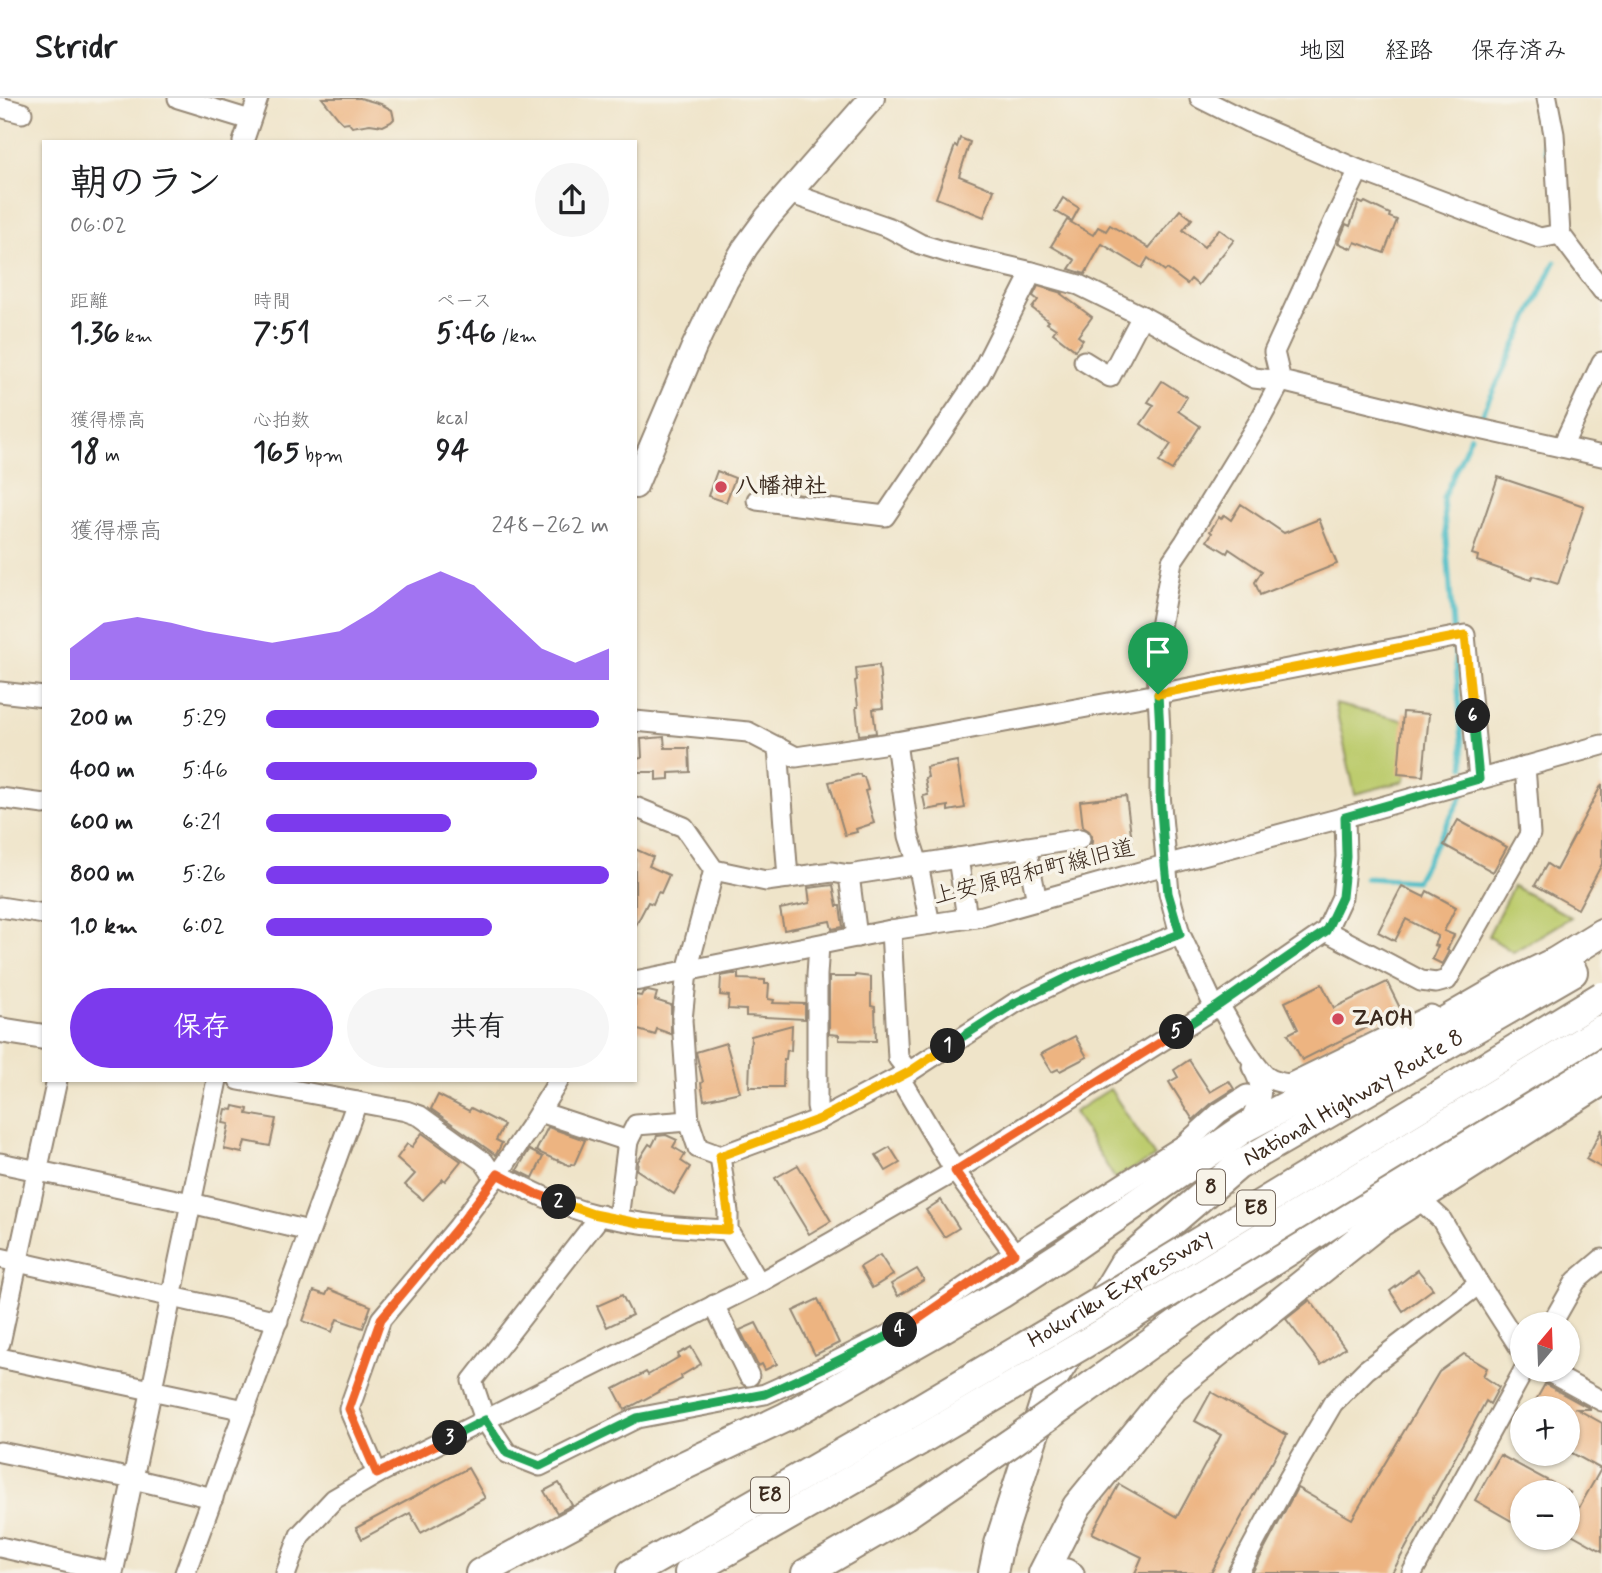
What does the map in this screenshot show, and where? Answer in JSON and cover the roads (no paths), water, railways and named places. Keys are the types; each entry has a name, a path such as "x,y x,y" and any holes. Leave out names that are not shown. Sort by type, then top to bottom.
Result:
{"highway":[{"path":"480,1573 660,1477 786,1417 943,1328 1063,1254 1246,1127 1412,1040 1509,984 1555,962 1602,933"},
{"name":"National Highway Route 8","path":"993,1573 999,1544 1051,1382 1124,1264 1237,1166 1602,955"},
{"name":"Hokuriku Expressway","path":"632,1573 907,1416 1602,996"},
{"name":"Hokuriku Expressway","path":"689,1573 1123,1321 1602,1029"},
{"path":"1237,1166 1260,1144 1412,1040"},
{"path":"806,1573 904,1516 1203,1306 1409,1174 1602,1060"},
{"path":"1137,1353 1378,1224 1602,1081"},
{"path":"1044,1570 1077,1506 1174,1387 1378,1224"}],"main road":[{"path":"637,481 694,347 726,280 745,248 872,98"},
{"path":"0,1030 42,1037"}],"street":[{"path":"178,98 250,120"},
{"path":"244,140 258,98"},
{"path":"1200,98 1359,170 1540,238 1560,234"},
{"path":"1548,98 1554,134 1560,234 1602,290"},
{"path":"0,107 22,113"},
{"path":"1246,1127 1260,1100 1262,1089 1259,1078 1216,1008 1180,934 1168,893 1160,794 1157,643 1172,561 1281,381 1274,352 1359,170"},
{"path":"789,193 890,228 920,244 1079,285 1142,316 1254,378 1281,381 1602,456"},
{"path":"757,500 885,516 979,377 1032,272"},
{"path":"1084,360 1110,377 1142,316"},
{"path":"1562,447 1602,362"},
{"path":"637,721 748,732 796,757 896,742 1465,635 1479,779"},
{"path":"0,692 42,697"},
{"path":"896,742 909,836 918,864 930,924"},
{"name":"上安原昭和町線旧道","path":"637,981 891,930 983,916 1602,745"},
{"path":"778,747 788,878"},
{"path":"1326,931 1421,981 1436,983 1447,980 1530,834 1525,766"},
{"path":"0,798 42,804"},
{"path":"637,808 684,827 714,870 766,881 832,872 849,875 1080,839"},
{"path":"286,1573 299,1535 334,1499 377,1474 759,1283 955,1171 1216,1008 1326,931 1342,897 1346,857 1345,817"},
{"path":"1026,847 1037,901"},
{"path":"958,858 967,918"},
{"path":"714,870 687,971 682,1020 689,1121 698,1148 720,1156 820,1119 904,1075 1015,1003 1077,973 1180,934"},
{"path":"849,875 857,937"},
{"path":"0,907 42,914"},
{"path":"891,930 898,1058 904,1075 955,1171 1014,1253"},
{"path":"819,944 817,1107 820,1119"},
{"path":"1216,1008 1256,1066 1274,1081 1289,1084 1426,1017 1478,994 1509,984"},
{"path":"0,1343 9,1259 37,1170 57,1082"},
{"path":"0,1547 113,1573 216,1082"},
{"path":"250,1082 357,1101 420,1116 484,1162 496,1176 534,1193 610,1217 638,1223 728,1230"},
{"path":"377,1474 349,1409 381,1319 458,1227 496,1176 558,1082"},
{"path":"689,1121 636,1125 628,1141 610,1217 472,1381 485,1420 507,1453 540,1466 637,1418 765,1394 823,1368 914,1322 1014,1253 1185,1144 1219,1113 1247,1095"},
{"path":"185,1573 357,1101"},
{"path":"540,1112 628,1141"},
{"path":"720,1156 728,1230 759,1283"},
{"path":"0,1163 309,1231"},
{"path":"1419,1199 1441,1219 1510,1332"},
{"path":"9,1259 278,1321"},
{"path":"1558,1312 1576,1281 1602,1259"},
{"path":"1238,1573 1289,1478 1334,1403 1366,1370 1479,1284"},
{"path":"714,1305 749,1376"},
{"path":"0,1358 245,1410"},
{"path":"1412,1573 1517,1382"},
{"path":"1567,1382 1602,1401"},
{"path":"0,1452 213,1498"},
{"path":"1044,1570 1067,1569 1074,1573"}],"waterway":[{"path":"1536,98 1546,152"},
{"path":"1480,419 1555,262"},
{"path":"1464,767 1443,498 1471,436"},
{"path":"1366,878 1416,881 1462,796"}],"place":[{"name":"八幡神社","path":"721,487"},
{"name":"ZAOH","path":"1338,1019"}]}
